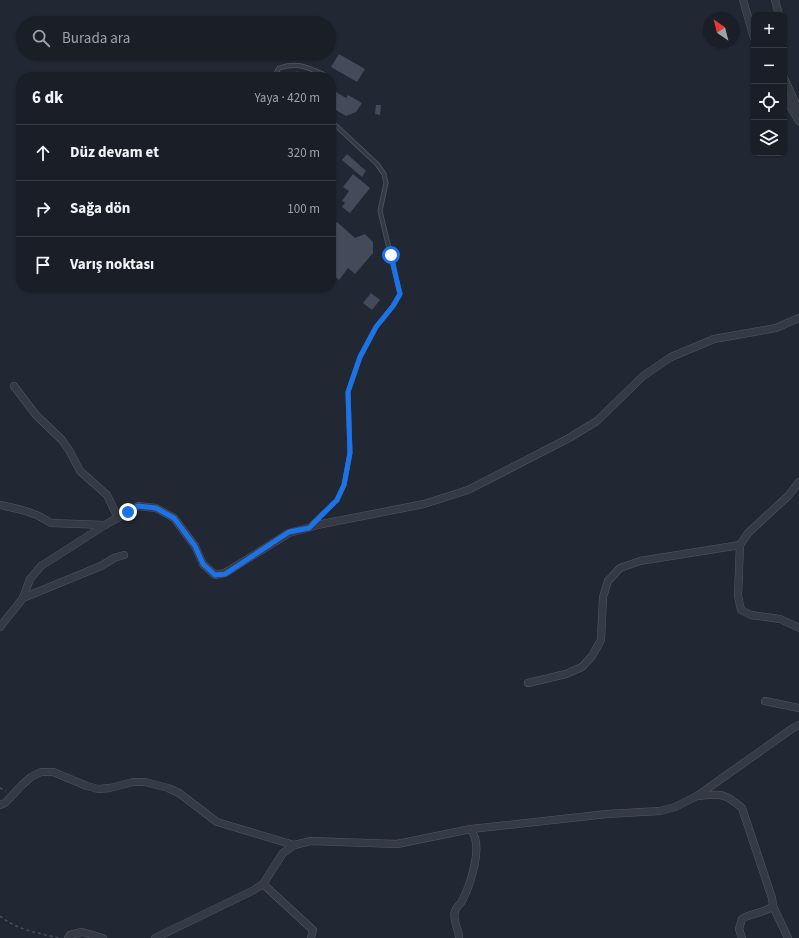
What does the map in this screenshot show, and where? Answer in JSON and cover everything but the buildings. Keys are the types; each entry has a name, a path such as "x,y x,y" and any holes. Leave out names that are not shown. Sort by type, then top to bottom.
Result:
{"street":[{"path":"743,0 751,28"},
{"path":"775,0 778,12"},
{"path":"787,84 799,111"},
{"path":"787,101 799,121"},
{"path":"0,627 23,598 30,579 41,566 105,525 138,506 156,508 174,518 195,546 203,564 215,575 225,574 289,532 424,504 468,490 569,438 597,421 643,376 672,357 714,339 776,328 799,318"},
{"path":"14,386 36,415 62,440 80,471 108,495 118,518"},
{"path":"799,482 788,496 748,533 740,546 738,596 741,610 751,615 780,620 799,628"},
{"path":"0,505 26,510 44,518 51,523 105,525"},
{"path":"528,683 566,674 582,667 592,656 601,640 603,597 608,581 620,568 640,561 740,546"},
{"path":"23,598 124,555"},
{"path":"765,701 799,708"},
{"path":"155,938 254,890 263,884 283,853 294,845 311,840 397,844 470,830 607,814 660,811 675,807 697,796 799,725"},
{"path":"0,805 31,777 42,772 53,772 98,789 110,788 133,782 145,782 168,788 178,793 216,822 294,845"},
{"path":"697,796 721,794 732,799 742,808 773,906 788,938"},
{"path":"459,938 459,930 455,923 455,911 462,901 474,870 476,849 475,839 470,830"},
{"path":"263,884 313,930 311,938"},
{"path":"742,938 739,929 742,919 748,914 768,911 773,906"},
{"path":"68,938 70,935 82,932 103,938"}],"lane":[{"path":"277,72 279,68 288,65 300,65 318,72"},
{"path":"309,528 337,500 344,485 350,453 348,392 360,357 376,327 393,306 400,294 380,211 386,183 384,174 377,164 336,127"}],"path":[{"path":"0,916 6,921 27,931 59,938"}],"route":[{"path":"128,512 138,506 156,508 174,518 195,546 203,564 215,575 225,574 289,532 309,528 337,500 344,485 350,453 348,392 360,357 376,327 393,306 400,294 391,255"}]}
